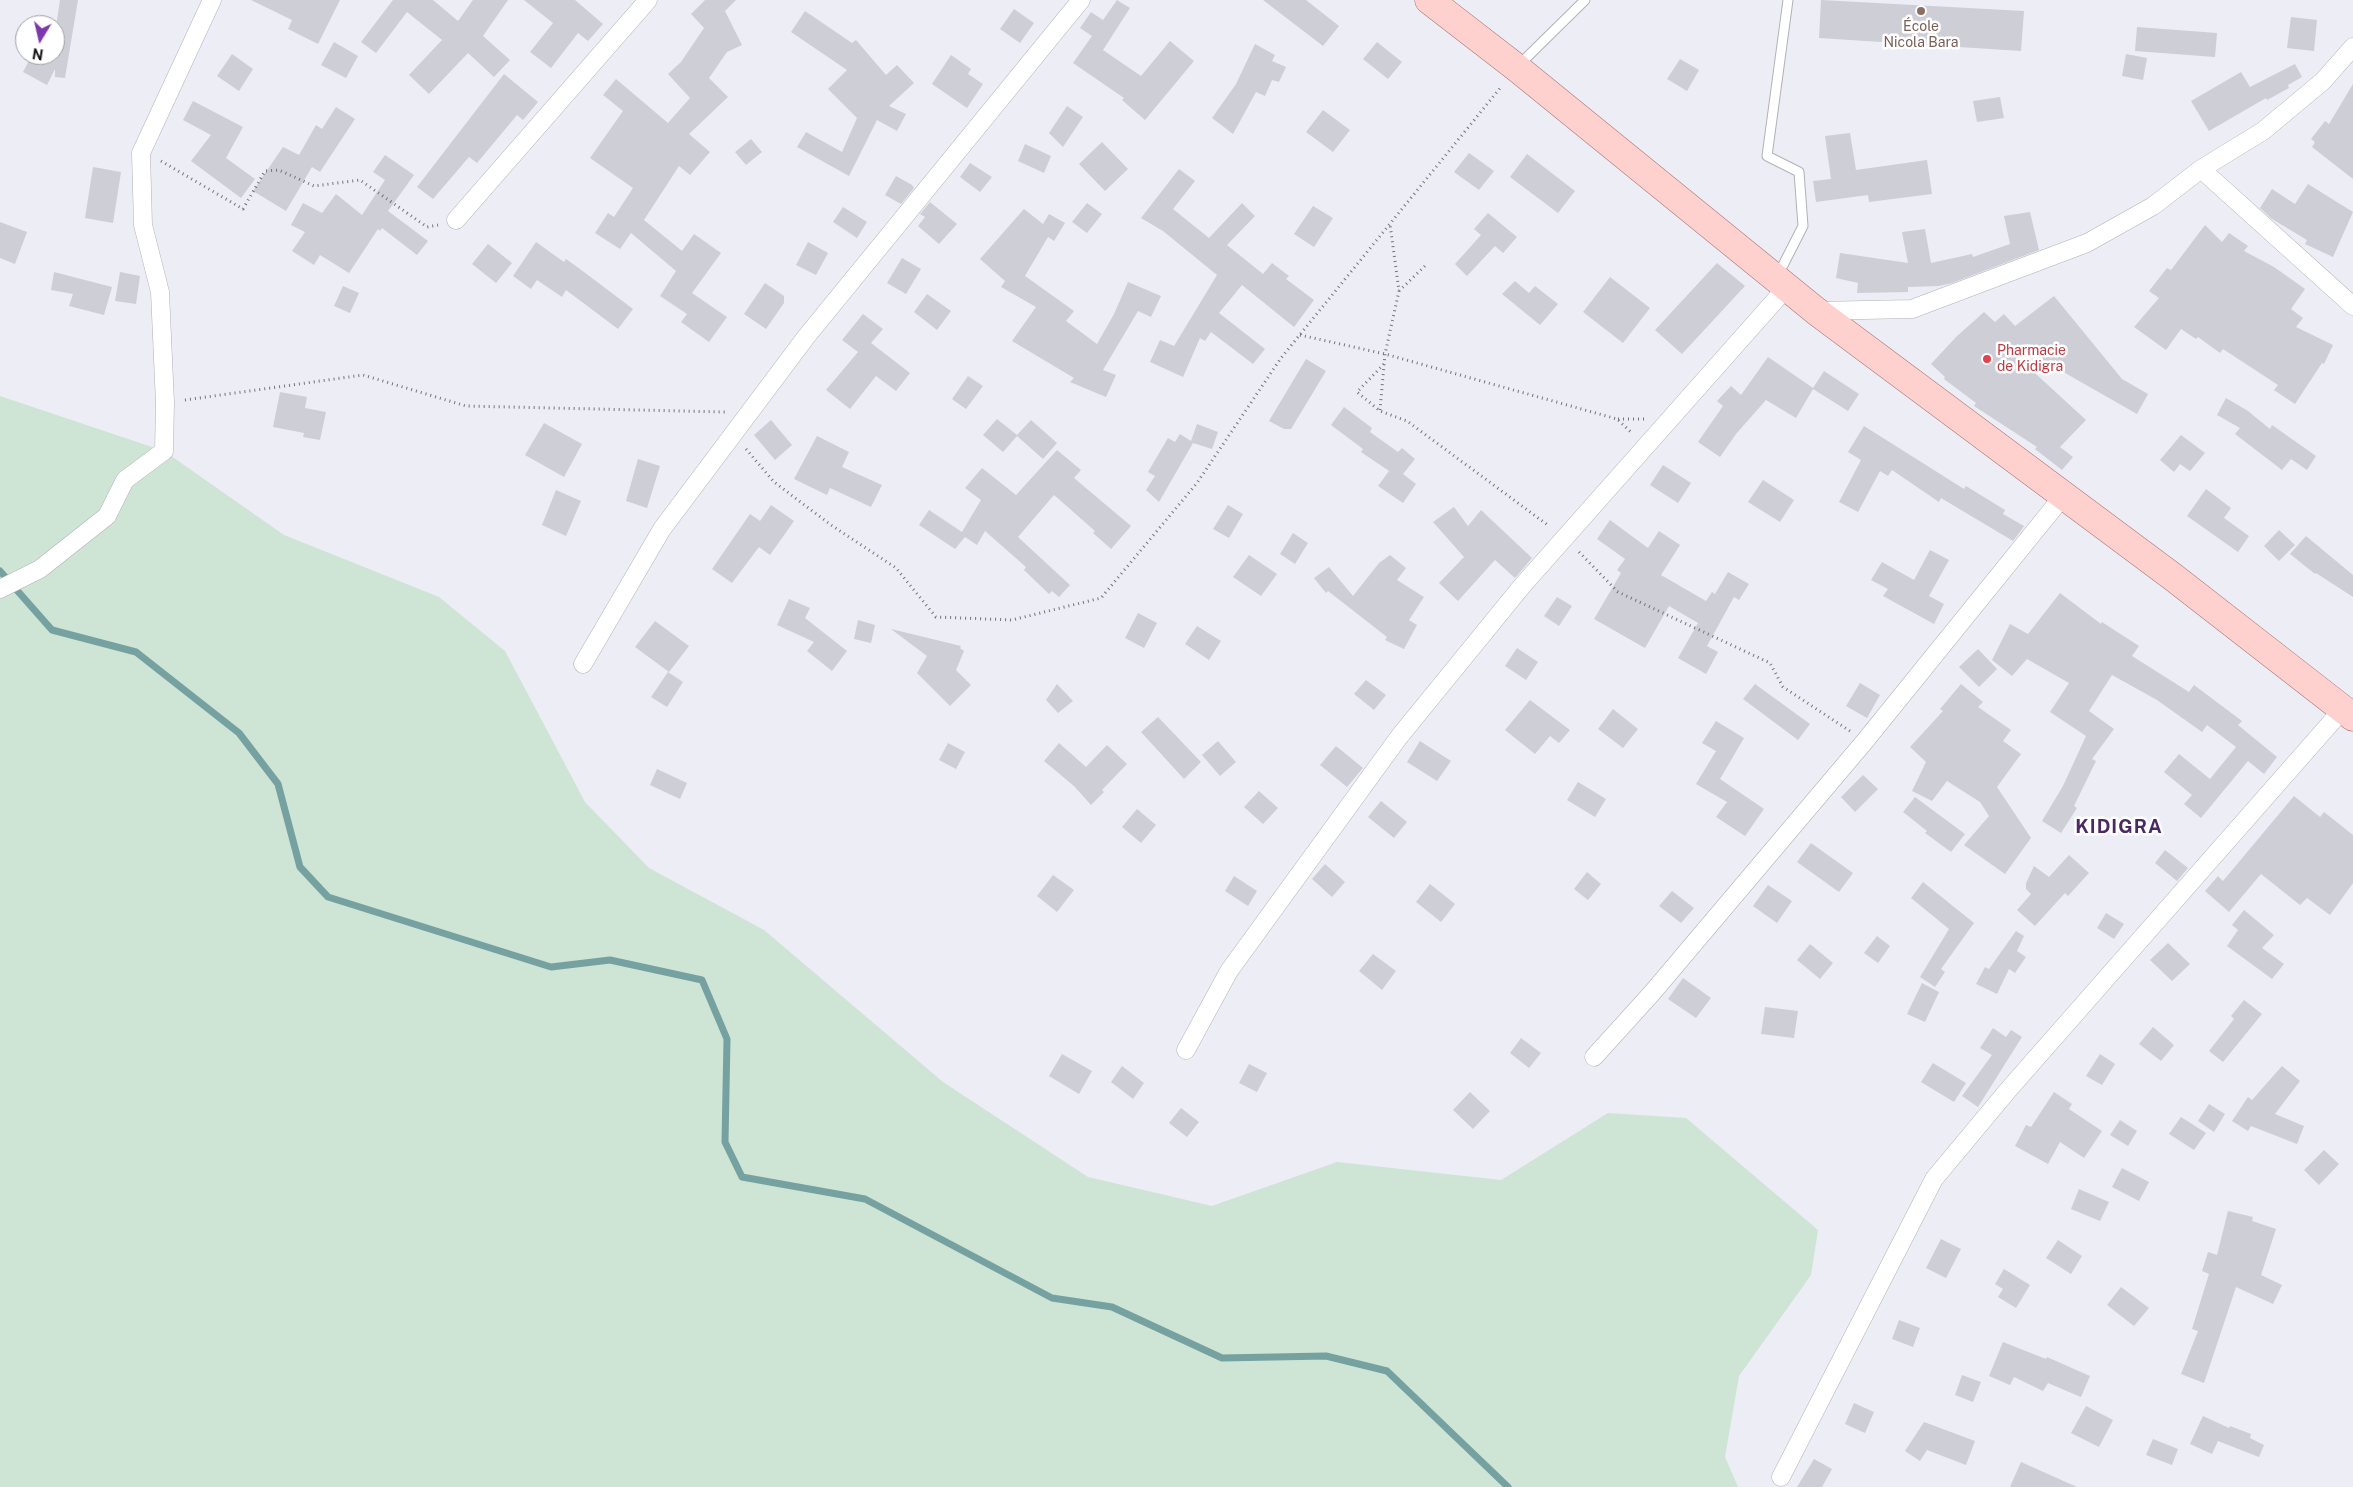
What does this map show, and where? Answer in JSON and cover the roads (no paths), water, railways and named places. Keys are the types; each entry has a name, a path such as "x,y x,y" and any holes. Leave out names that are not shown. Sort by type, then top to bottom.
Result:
{"main road":[{"path":"1439,4 1816,312 2174,576 2348,713"}],"street":[{"path":"0,590 40,569 107,516 125,480 164,451 165,403 160,292 143,225 141,153 212,0"},
{"path":"456,220 648,0"},
{"path":"584,664 662,528 806,337 1080,0"},
{"path":"1816,312 1912,310 2087,243 2153,206 2200,169 2264,131 2323,81 2353,47"},
{"path":"2200,169 2353,306"},
{"path":"1186,1050 1229,971 1400,737 1522,586 1646,447 1782,283"},
{"path":"1594,1057 1652,992 1865,741 2064,495"},
{"path":"1780,1476 1934,1180 2015,1082 2348,713"}],"lane":[{"path":"1517,68 1585,0"},
{"path":"1782,283 1804,226 1799,172 1767,156 1788,0"}],"waterway":[{"path":"0,571 52,630 136,652 239,733 278,784 300,867 328,897 551,967 610,960 702,980 727,1039 725,1142 742,1177 865,1199 1052,1298 1112,1307 1222,1358 1326,1356 1387,1371 1508,1487"}],"place":[{"name":"École Nicola Bara","path":"1921,11"},
{"name":"Pharmacie de Kidigra","path":"1987,359"}],"district":[{"name":"KIDIGRA","path":"2119,827"}]}
